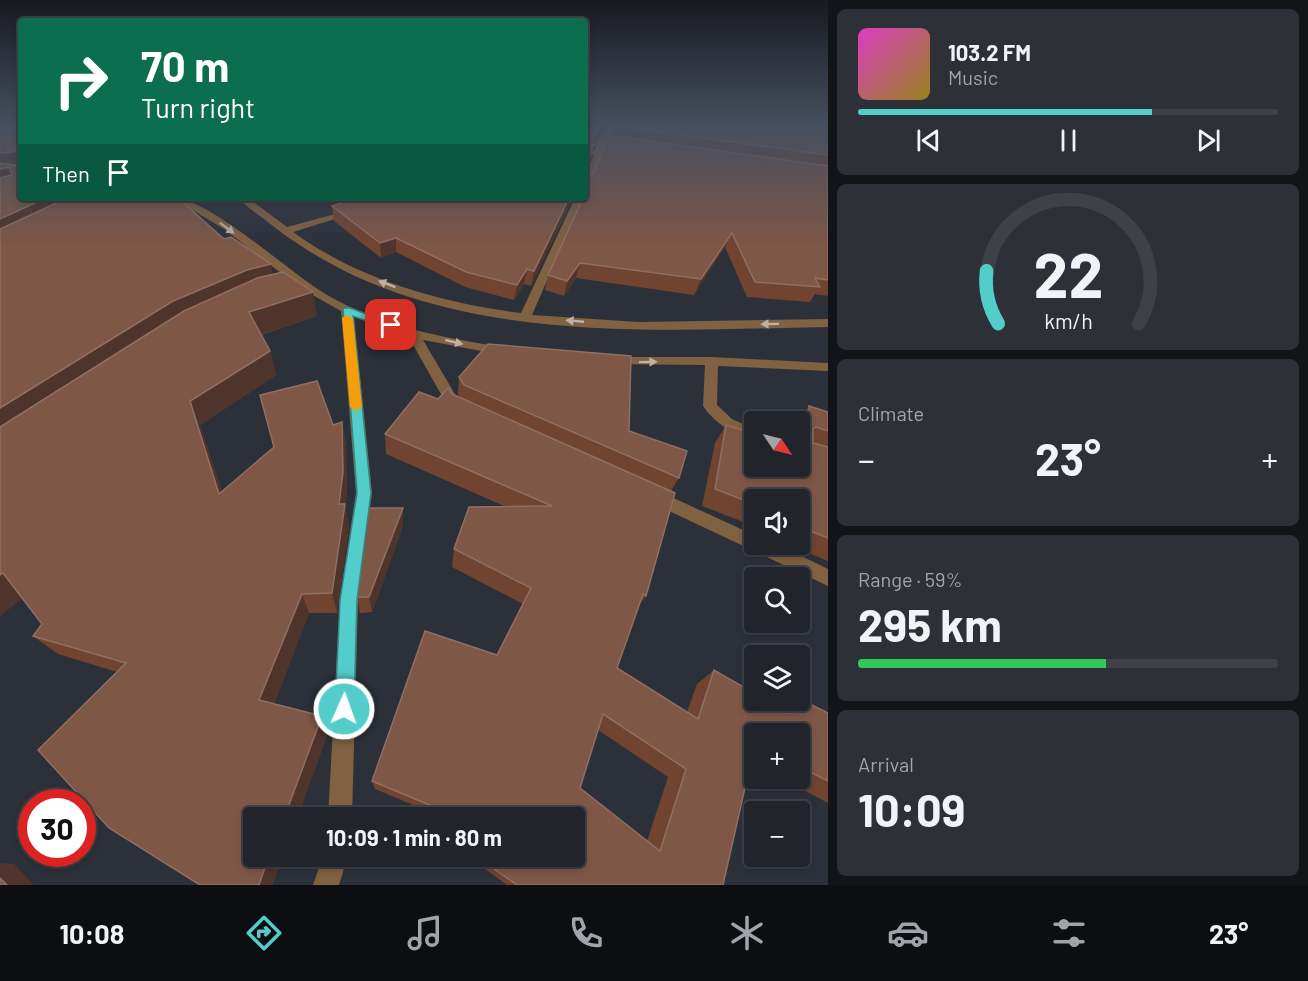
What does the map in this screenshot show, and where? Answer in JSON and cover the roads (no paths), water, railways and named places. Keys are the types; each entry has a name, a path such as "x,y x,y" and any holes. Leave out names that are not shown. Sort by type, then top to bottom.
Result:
{"street":[{"path":"588,178 594,164"},
{"path":"182,201 218,221 304,286 347,310 413,333 477,348 522,354"},
{"path":"246,201 321,254 367,277 452,305 526,316 675,326 828,323"},
{"path":"526,316 578,201"},
{"path":"288,230 360,208"},
{"path":"281,291 304,286"},
{"path":"340,807 349,600 364,493 347,310"},
{"path":"413,333 456,408 467,413"},
{"path":"591,360 712,361 828,367"},
{"path":"712,361 710,406 727,423 744,431"},
{"path":"640,490 744,538"},
{"path":"779,555 828,578"},
{"path":"326,885 332,867"}]}
